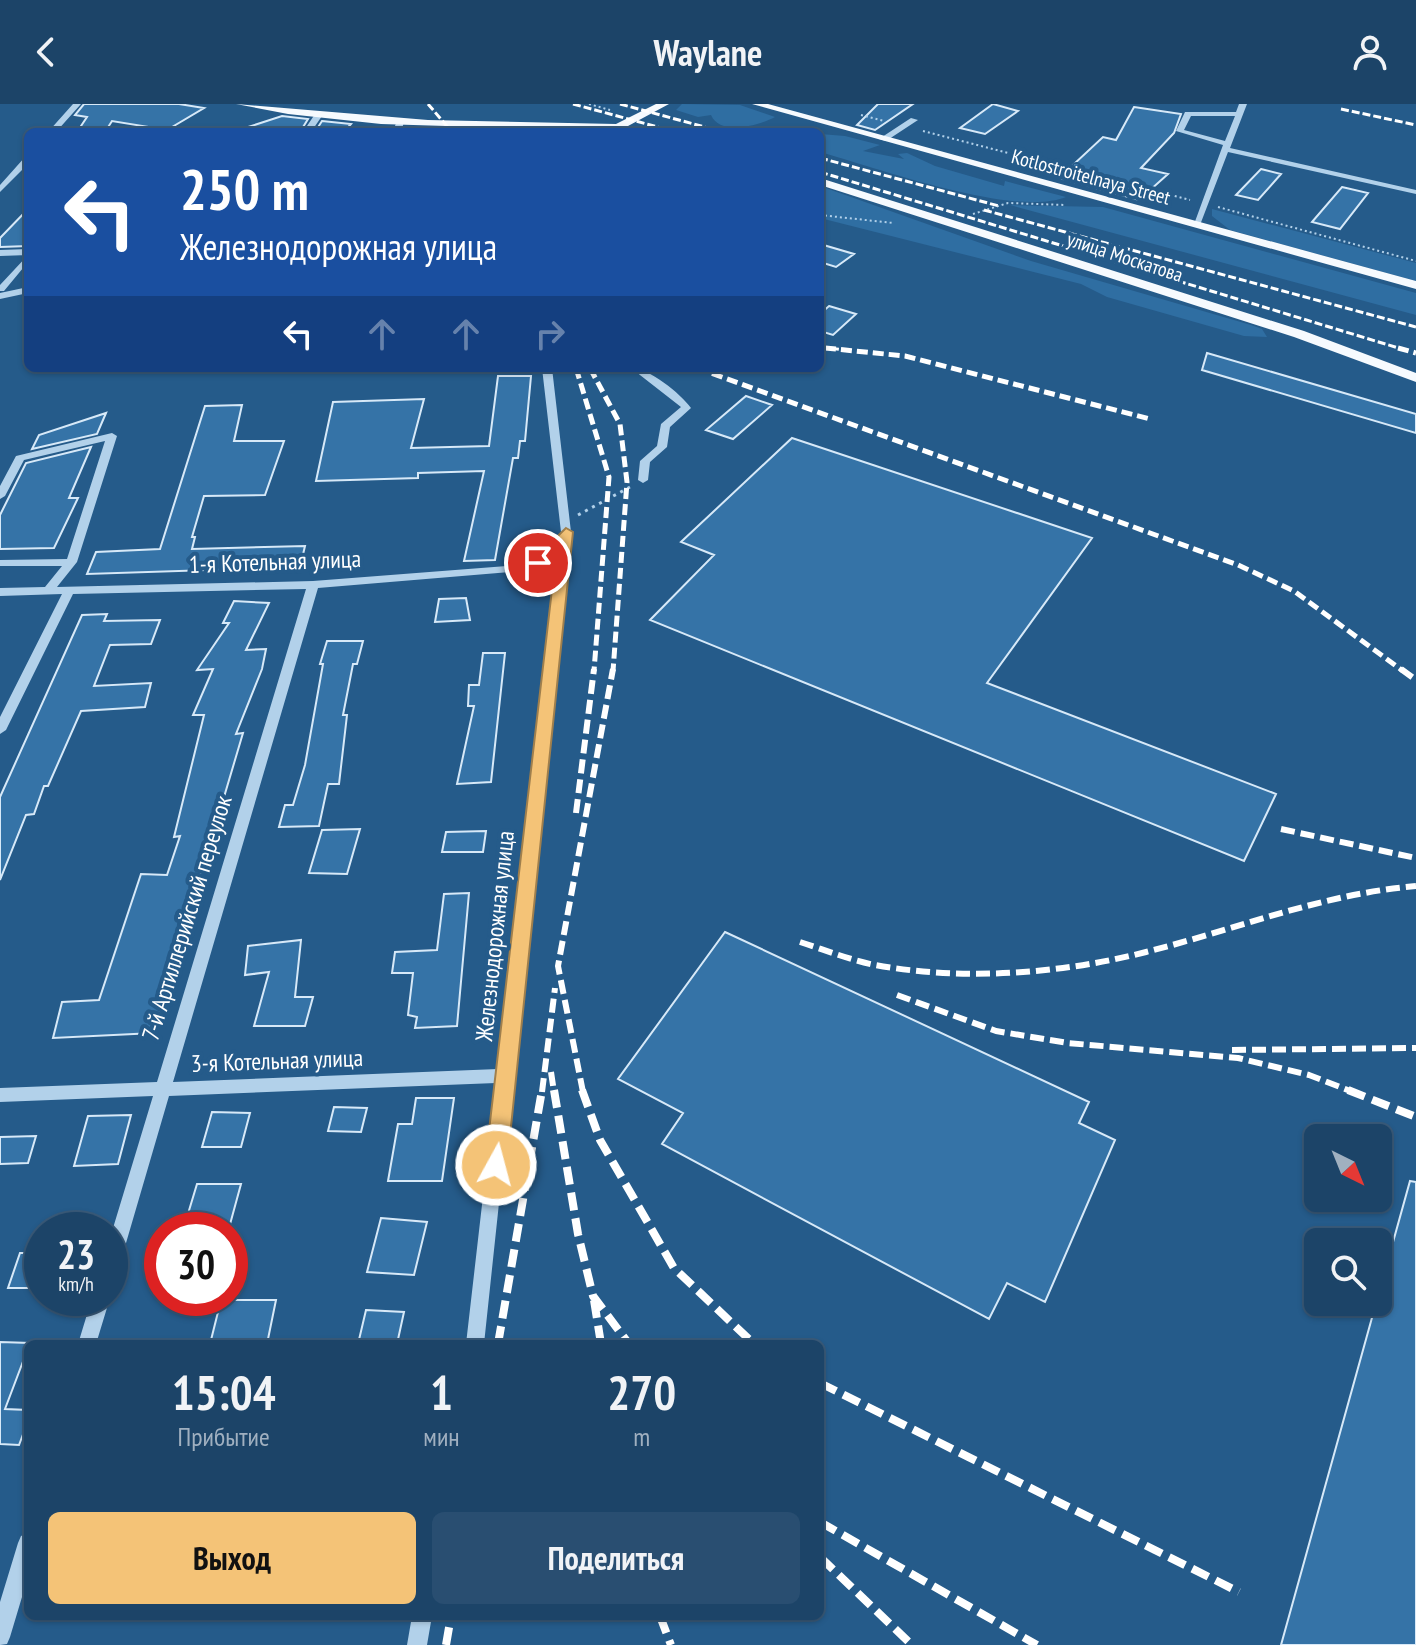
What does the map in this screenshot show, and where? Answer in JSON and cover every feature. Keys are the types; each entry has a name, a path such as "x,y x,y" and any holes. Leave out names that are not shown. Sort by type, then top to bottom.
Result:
{"main road":[{"path":"241,104 417,128"},
{"path":"618,127 664,104"},
{"name":"Kotlostroitelnaya Street","path":"757,104 1416,285"},
{"path":"560,128 622,128"},
{"name":"улица Москатова","path":"824,182 1299,334 1416,378"}],"street":[{"path":"56,128 77,104"},
{"path":"1196,225 1243,104"},
{"path":"1239,114 1188,114 1180,131 1227,146 1416,192"},
{"path":"310,128 318,116"},
{"path":"883,139 914,120"},
{"path":"0,190 24,163"},
{"path":"18,170 24,171"},
{"path":"0,253 24,254"},
{"path":"1,289 24,259"},
{"path":"0,296 24,291"},
{"name":"Железнодорожная улица","path":"475,1340 566,532 547,372"},
{"path":"641,372 686,408 665,426 662,447 645,461 643,480"},
{"path":"0,496 20,458 112,436 71,562 48,591"},
{"path":"0,470 14,470"},
{"name":"1-я Котельная улица","path":"0,592 313,585 522,568 548,555 566,532"},
{"path":"0,563 71,562"},
{"name":"7-й Артиллерийский переулок","path":"126,1212 313,585"},
{"path":"0,730 69,591"},
{"name":"3-я Котельная улица","path":"0,1095 507,1076"},
{"path":"88,1340 96,1316"},
{"path":"0,1637 24,1556"},
{"path":"417,1645 421,1620"}],"path":[{"path":"589,104 621,113"},
{"path":"855,113 1416,261"},
{"path":"963,214 1008,203"},
{"path":"576,517 643,480"}],"shaded area":[{"path":"682,104 740,105 775,117 750,126 731,127 722,125 711,115 698,117 676,110"},
{"path":"824,134 880,145 863,151 904,159 898,154 907,153 935,166 1004,186 1005,181 1066,197 1043,202 1014,201 910,179 824,153"},
{"path":"824,187 1031,261 1251,325 1262,329 1267,337 1244,336 1107,297 1081,284 824,219"},
{"path":"1010,205 1103,207 1416,293 1416,315"},
{"path":"1212,209 1416,263 1416,281 1230,230 1212,216"}],"building":[{"path":"84,104 179,104 204,108 170,128 112,121 108,128 80,128 87,117 75,115"},
{"path":"878,104 913,104 875,130 857,125"},
{"path":"993,104 1018,111 985,134 960,128"},
{"path":"1134,107 1181,114 1174,133 1141,168 1168,174 1139,200 1059,178 1103,137 1116,140"},
{"path":"282,116 308,119 302,128 245,128"},
{"path":"322,121 351,124 348,128 318,128"},
{"path":"1261,169 1281,174 1258,200 1236,195"},
{"path":"1342,187 1368,193 1340,229 1312,222"},
{"path":"24,213 24,246 0,247 0,238"},
{"path":"824,245 854,254 836,267 824,263"},
{"path":"829,306 856,314 833,335 824,332 824,310"},
{"path":"1207,353 1416,414 1416,433 1202,370"},
{"path":"498,376 531,376 525,441 520,441 518,458 513,458 495,560 464,561 484,471 418,473 418,478 316,481 333,402 424,399 411,448 489,446"},
{"path":"746,396 772,405 733,439 706,430"},
{"path":"242,405 234,441 284,441 265,495 204,496 192,537 195,537 192,549 305,546 300,567 87,574 96,552 160,549 205,406"},
{"path":"106,413 97,434 32,449 39,435"},
{"path":"792,438 1092,538 987,683 1276,794 1244,861 650,620 714,555 681,542"},
{"path":"91,447 69,498 78,498 54,548 0,549 0,515 26,463"},
{"path":"466,598 470,620 435,622 439,599"},
{"path":"234,601 269,603 246,650 266,649 262,669 236,734 243,733 154,1033 53,1038 62,1002 99,1000 141,874 167,875 180,836 174,837 204,715 193,715 213,669 197,670 229,623 223,623"},
{"path":"107,614 104,621 160,620 151,644 110,645 94,686 151,683 145,707 81,711 48,786 44,786 34,814 26,815 0,880 0,797 82,615"},
{"path":"327,641 363,641 357,664 353,664 343,715 347,715 339,784 328,784 319,826 279,827 285,805 293,805 305,765 323,664 320,664"},
{"path":"483,653 505,653 491,782 457,784 474,706 468,706 469,685 479,685"},
{"path":"360,829 347,874 309,873 322,830"},
{"path":"486,831 483,852 442,852 446,832"},
{"path":"469,893 457,1026 415,1028 417,1017 408,1015 413,973 392,973 395,952 437,950 444,894"},
{"path":"725,932 1089,1102 1079,1123 1115,1140 1045,1302 1007,1283 989,1319 662,1144 683,1113 618,1079"},
{"path":"301,940 295,997 313,997 305,1026 254,1026 269,972 245,975 248,946"},
{"path":"416,1098 454,1098 442,1181 388,1181 398,1124 412,1124"},
{"path":"334,1107 367,1108 361,1132 328,1131"},
{"path":"212,1112 250,1113 241,1147 202,1147"},
{"path":"131,1115 118,1164 74,1166 88,1116"},
{"path":"36,1136 28,1163 0,1164 0,1137"},
{"path":"1410,1181 1416,1182 1416,1645 1281,1645 1372,1316 1392,1316 1392,1246"},
{"path":"197,1184 241,1184 233,1212 189,1212"},
{"path":"381,1218 427,1222 414,1275 367,1272"},
{"path":"20,1253 24,1253 24,1288 8,1288"},
{"path":"248,1300 276,1300 268,1340 211,1340 217,1316 248,1316"},
{"path":"366,1310 404,1312 398,1340 359,1340"},
{"path":"0,1342 24,1343 24,1359 5,1409 24,1410 24,1432 19,1445 0,1444"}],"railway":[{"path":"428,104 449,128"},
{"path":"573,104 661,128"},
{"path":"620,104 708,128"},
{"path":"1341,109 1416,125"},
{"path":"824,159 999,206"},
{"path":"824,173 1403,349"},
{"path":"984,210 1416,327"},
{"path":"824,348 840,350"},
{"path":"825,348 840,350"},
{"path":"1398,348 1403,349"},
{"path":"1403,349 1416,353"},
{"path":"840,350 905,356 1150,419"},
{"path":"840,350 844,350"},
{"path":"577,372 609,477 594,671"},
{"path":"592,372 620,424 627,482 613,671"},
{"path":"708,372 1238,565 1294,591 1403,671"},
{"path":"576,813 594,669"},
{"path":"583,1092 558,966 613,669"},
{"path":"1401,669 1416,680"},
{"path":"1281,829 1416,858"},
{"path":"800,942 866,963 908,970 977,974 1046,970 1146,952 1347,896 1416,886"},
{"path":"542,1092 555,988"},
{"path":"897,995 996,1031 1068,1043 1238,1058 1309,1075 1353,1092"},
{"path":"1232,1050 1416,1048"},
{"path":"551,1072 554,1092"},
{"path":"499,1340 542,1090"},
{"path":"554,1090 578,1234 593,1296 626,1340"},
{"path":"582,1090 600,1140 674,1268 750,1340"},
{"path":"1348,1090 1416,1117"},
{"path":"594,1300 600,1340"},
{"path":"824,1385 1239,1592"},
{"path":"824,1524 1037,1645"},
{"path":"824,1561 912,1645"},
{"path":"446,1645 450,1620"},
{"path":"662,1620 671,1645"}],"route":[{"path":"496,1165 566,532 559,545 538,563"}]}
